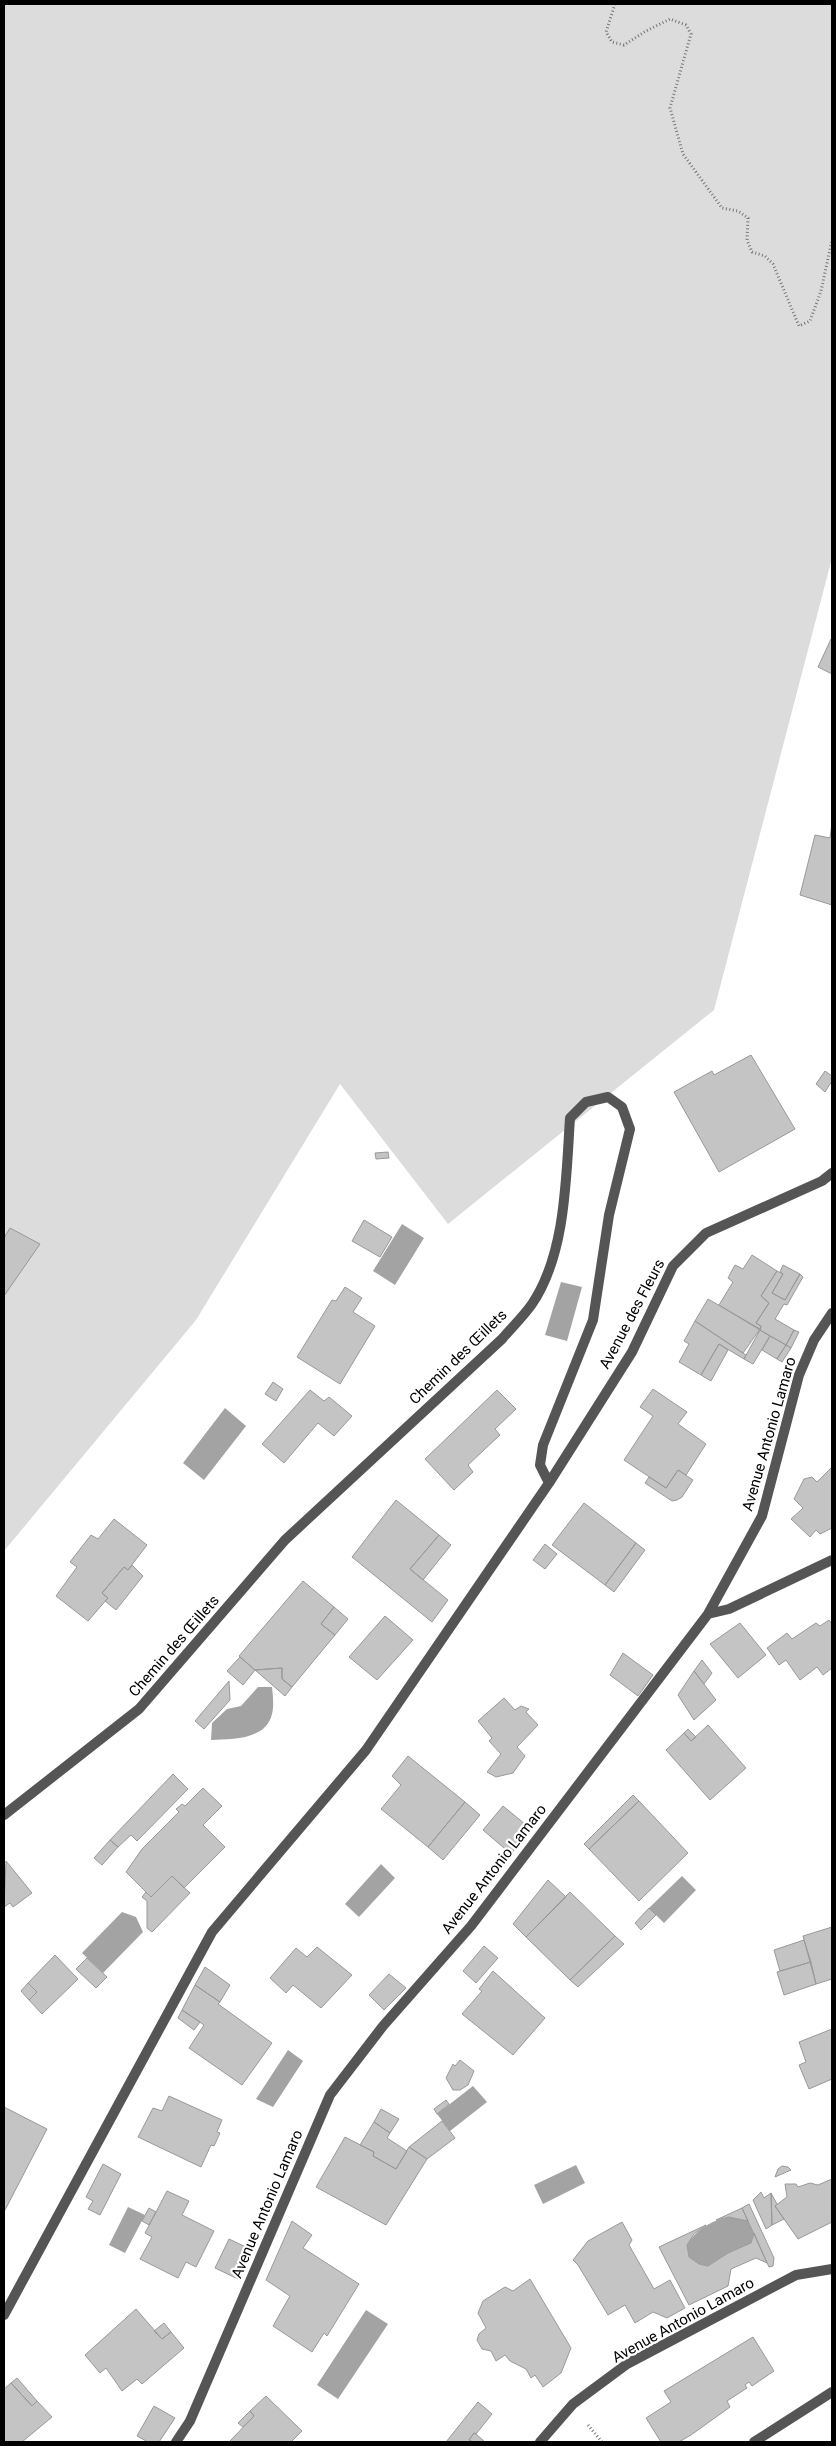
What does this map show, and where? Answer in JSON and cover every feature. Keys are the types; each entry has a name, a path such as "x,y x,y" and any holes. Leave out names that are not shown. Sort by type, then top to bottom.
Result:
{"street":[{"name":"Chemin des Œillets","path":"4,1815 139,1709 285,1540 502,1339 532,1304 551,1266 565,1196 570,1118 586,1102 608,1097 622,1107 630,1129 609,1215 593,1320 543,1445 540,1465 549,1483"},
{"name":"Avenue des Fleurs","path":"4,2315 212,1932 366,1750 549,1483 632,1352 672,1266 706,1233 822,1181 832,1173"},
{"name":"Avenue Antonio Lamaro","path":"176,2442 190,2421 330,2095 383,2026 471,1926 708,1614 762,1516 799,1375 814,1340 832,1313"},
{"path":"708,1614 729,1609 832,1560"},
{"name":"Avenue Antonio Lamaro","path":"540,2442 573,2404 627,2364 796,2275 832,2269"},
{"path":"754,2442 832,2392"}],"path":[{"path":"615,4 606,32 612,42 624,45 670,19 686,25 691,34 670,108 683,154 722,208 738,212 748,218 747,240 752,252 765,256 773,264 799,326 810,321 821,291 832,240"}],"shaded area":[{"path":"4,4 832,4 832,558 714,1010 448,1224 340,1084 196,1320 4,1551"},
{"path":"402,1224 424,1238 395,1285 373,1271"},
{"path":"561,1282 582,1287 567,1341 545,1335"},
{"path":"225,1408 246,1426 204,1480 183,1463"},
{"path":"258,1687 272,1687 273,1704 269,1723 263,1729 247,1736 211,1740 212,1723 227,1709 241,1706"},
{"path":"381,1864 395,1878 359,1917 345,1904"},
{"path":"682,1876 696,1890 664,1923 649,1908"},
{"path":"122,1912 136,1917 143,1932 103,1973 82,1953"},
{"path":"288,2050 303,2061 273,2107 256,2099"},
{"path":"473,2086 487,2102 450,2131 437,2114"},
{"path":"576,2165 585,2183 543,2204 534,2185"},
{"path":"128,2207 145,2215 125,2253 109,2245"},
{"path":"729,2217 748,2221 754,2233 751,2243 728,2253 708,2266 699,2264 689,2257 687,2245 695,2234 710,2223"},
{"path":"366,2310 388,2324 338,2399 317,2385"}],"building":[{"path":"832,640 832,674 818,667"},
{"path":"832,824 832,905 800,895 815,835 830,838"},
{"path":"751,1055 795,1129 719,1172 674,1092 712,1071 714,1075"},
{"path":"825,1071 832,1076 832,1081 825,1092 816,1084"},
{"path":"388,1152 389,1158 376,1159 375,1153"},
{"path":"364,1220 392,1237 380,1257 352,1241"},
{"path":"10,1228 40,1244 4,1296 4,1238"},
{"path":"752,1255 777,1271 761,1296 769,1303 756,1323 761,1326 760,1330 719,1305 733,1282 728,1278 735,1265 743,1269"},
{"path":"783,1265 800,1274 785,1300 772,1293 783,1274 780,1272"},
{"path":"777,1271 783,1274 772,1293 785,1300 800,1274 803,1277 787,1305 784,1304 775,1319 794,1330 786,1345 760,1330 761,1326 756,1323 769,1303 761,1296"},
{"path":"345,1287 362,1298 353,1312 375,1326 340,1384 297,1357 332,1300 336,1301"},
{"path":"708,1299 760,1329 743,1353 695,1321"},
{"path":"695,1321 746,1355 744,1359 719,1344 701,1375 679,1362 689,1344 684,1341"},
{"path":"760,1330 770,1336 753,1364 744,1359"},
{"path":"794,1330 799,1332 791,1348 786,1345"},
{"path":"770,1336 786,1345 777,1359 762,1350"},
{"path":"719,1344 728,1350 711,1381 701,1375"},
{"path":"786,1345 791,1348 782,1362 777,1359"},
{"path":"273,1382 283,1389 276,1401 265,1394"},
{"path":"653,1389 687,1412 678,1424 706,1444 686,1475 678,1470 666,1488 624,1460 653,1416 640,1407"},
{"path":"310,1390 324,1401 329,1397 352,1416 334,1436 318,1423 284,1463 262,1444"},
{"path":"497,1390 516,1409 495,1429 500,1435 468,1465 473,1472 454,1490 425,1459"},
{"path":"832,1467 832,1528 820,1534 816,1530 810,1537 791,1519 803,1508 794,1499 804,1479 812,1477 817,1482"},
{"path":"678,1470 693,1480 682,1497 677,1500 672,1501 645,1483 649,1477 666,1488"},
{"path":"396,1500 439,1535 410,1569 448,1600 432,1622 352,1557"},
{"path":"584,1503 636,1543 605,1585 552,1545"},
{"path":"114,1519 147,1545 128,1570 124,1567 102,1593 108,1598 88,1621 56,1596 77,1567 70,1562 91,1535 98,1539"},
{"path":"439,1535 451,1545 423,1580 410,1569"},
{"path":"636,1543 645,1550 614,1592 605,1585"},
{"path":"545,1544 557,1554 545,1569 533,1560"},
{"path":"132,1565 143,1576 116,1610 105,1601 108,1598 102,1593 124,1567 128,1570"},
{"path":"303,1581 334,1607 321,1624 335,1635 292,1687 282,1679 282,1668 255,1670 239,1656"},
{"path":"334,1607 348,1619 335,1635 321,1624"},
{"path":"385,1616 413,1640 377,1680 349,1657"},
{"path":"829,1620 832,1624 832,1668 823,1675 817,1667 800,1680 786,1660 779,1665 767,1648 787,1633 792,1639 816,1623 820,1626"},
{"path":"740,1623 766,1655 738,1678 710,1644"},
{"path":"623,1653 653,1675 638,1696 610,1675"},
{"path":"240,1657 255,1670 243,1685 227,1671"},
{"path":"702,1660 712,1673 704,1684 694,1671"},
{"path":"282,1668 282,1679 292,1687 285,1696 255,1670"},
{"path":"694,1671 716,1700 694,1720 678,1695"},
{"path":"229,1681 230,1700 204,1729 195,1721"},
{"path":"504,1698 515,1710 521,1706 529,1709 526,1712 538,1725 517,1747 525,1756 513,1773 496,1777 487,1772 501,1754 489,1741 492,1738 478,1721"},
{"path":"708,1725 746,1768 710,1800 666,1750 684,1733 691,1741"},
{"path":"688,1729 696,1737 691,1741 684,1733"},
{"path":"408,1756 465,1802 428,1847 381,1809 401,1785 392,1776"},
{"path":"173,1774 188,1789 137,1841 131,1835 118,1847 110,1840"},
{"path":"203,1788 222,1806 203,1825 225,1847 184,1888 172,1876 151,1897 126,1872 142,1849 179,1812 176,1809 182,1804 185,1806"},
{"path":"633,1795 639,1801 589,1849 584,1844"},
{"path":"639,1801 688,1853 639,1901 589,1849"},
{"path":"465,1802 480,1815 443,1860 428,1847"},
{"path":"503,1806 531,1829 511,1854 483,1830"},
{"path":"110,1840 118,1847 102,1865 94,1858"},
{"path":"6,1861 32,1893 13,1907 10,1903 4,1907"},
{"path":"172,1876 190,1893 152,1932 147,1928 147,1901 142,1897 146,1892 151,1897"},
{"path":"548,1880 566,1897 526,1937 513,1924"},
{"path":"570,1892 615,1936 570,1980 526,1937"},
{"path":"649,1908 656,1915 641,1930 635,1923"},
{"path":"832,1927 832,1979 816,1984 803,1936"},
{"path":"615,1936 624,1944 578,1987 570,1980"},
{"path":"804,1940 811,1962 780,1971 774,1950"},
{"path":"484,1946 498,1958 476,1983 463,1971"},
{"path":"317,1947 352,1975 321,2008 293,1985 286,1993 270,1978 296,1948 307,1957"},
{"path":"55,1955 78,1979 42,2014 29,2000 37,1992 28,1983"},
{"path":"87,1958 107,1977 96,1988 76,1969"},
{"path":"811,1962 816,1984 784,1995 777,1972"},
{"path":"205,1967 230,1985 220,2002 195,1985"},
{"path":"493,1971 545,2018 513,2055 462,2014 482,1991 479,1989"},
{"path":"389,1974 406,1988 384,2010 369,1995"},
{"path":"28,1983 37,1992 29,2000 21,1991"},
{"path":"195,1985 272,2043 242,2085 189,2048 204,2025 182,2010"},
{"path":"182,2010 200,2022 194,2030 178,2018"},
{"path":"832,2029 832,2079 809,2089 799,2065 806,2062 799,2042"},
{"path":"460,2060 474,2071 468,2085 460,2090 453,2090 446,2078 453,2064 455,2066"},
{"path":"169,2096 222,2120 217,2132 220,2133 214,2146 211,2145 201,2167 138,2137 153,2108 162,2111"},
{"path":"446,2100 449,2104 437,2114 434,2109"},
{"path":"4,2107 47,2129 4,2212"},
{"path":"381,2109 399,2119 390,2133 374,2122"},
{"path":"442,2121 455,2138 427,2159 409,2147"},
{"path":"374,2122 390,2133 387,2138 407,2151 396,2169 373,2156 374,2152 360,2145"},
{"path":"345,2137 374,2152 373,2156 396,2169 409,2147 427,2159 386,2225 316,2187"},
{"path":"103,2164 121,2174 100,2215 88,2209 93,2201 86,2197"},
{"path":"782,2166 788,2167 791,2170 775,2177 778,2169"},
{"path":"832,2179 832,2222 798,2239 775,2206 787,2197 785,2184 796,2184 798,2187 810,2183 818,2185"},
{"path":"167,2191 189,2201 182,2215 214,2231 196,2267 186,2262 178,2278 140,2259 152,2237 145,2233"},
{"path":"761,2192 764,2198 771,2193 772,2225 766,2229 753,2200"},
{"path":"771,2193 777,2204 775,2206 784,2219 772,2225"},
{"path":"749,2204 774,2258 773,2266 769,2267 742,2208"},
{"path":"149,2208 156,2212 149,2225 142,2221"},
{"path":"742,2208 748,2221 729,2217 716,2220"},
{"path":"292,2221 312,2235 303,2248 359,2284 327,2336 324,2333 312,2352 273,2326 290,2296 266,2280"},
{"path":"622,2222 632,2240 629,2245 654,2289 670,2280 685,2308 667,2318 653,2312 635,2323 625,2305 608,2315 578,2265 573,2260 588,2241"},
{"path":"706,2225 694,2234 687,2245 689,2257 699,2264 708,2266 728,2253 751,2243 754,2233 767,2263 756,2258 731,2269 728,2286 689,2305 659,2247"},
{"path":"229,2239 250,2249 238,2279 215,2268"},
{"path":"530,2279 571,2348 561,2373 543,2387 535,2375 531,2378 526,2369 510,2361 505,2355 496,2361 491,2351 482,2349 477,2340 479,2334 486,2328 478,2313 483,2301 505,2287 513,2291"},
{"path":"136,2309 162,2339 171,2332 184,2348 142,2384 137,2379 122,2391 106,2368 100,2373 85,2355"},
{"path":"164,2323 171,2332 162,2339 154,2331"},
{"path":"753,2337 774,2371 752,2386 749,2382 745,2385 747,2388 727,2401 730,2407 691,2435 679,2442 661,2442 646,2418 671,2402 664,2391"},
{"path":"17,2378 37,2401 32,2406 11,2383"},
{"path":"11,2383 32,2406 37,2401 52,2417 22,2442 4,2442 4,2389"},
{"path":"266,2396 302,2431 291,2442 229,2442 254,2416 250,2411"},
{"path":"478,2402 492,2414 469,2440 473,2442 446,2442"},
{"path":"154,2406 175,2418 159,2442 148,2442 137,2436"},
{"path":"250,2411 254,2416 243,2427 238,2423"},
{"path":"474,2433 476,2434 485,2442 469,2440"}]}
